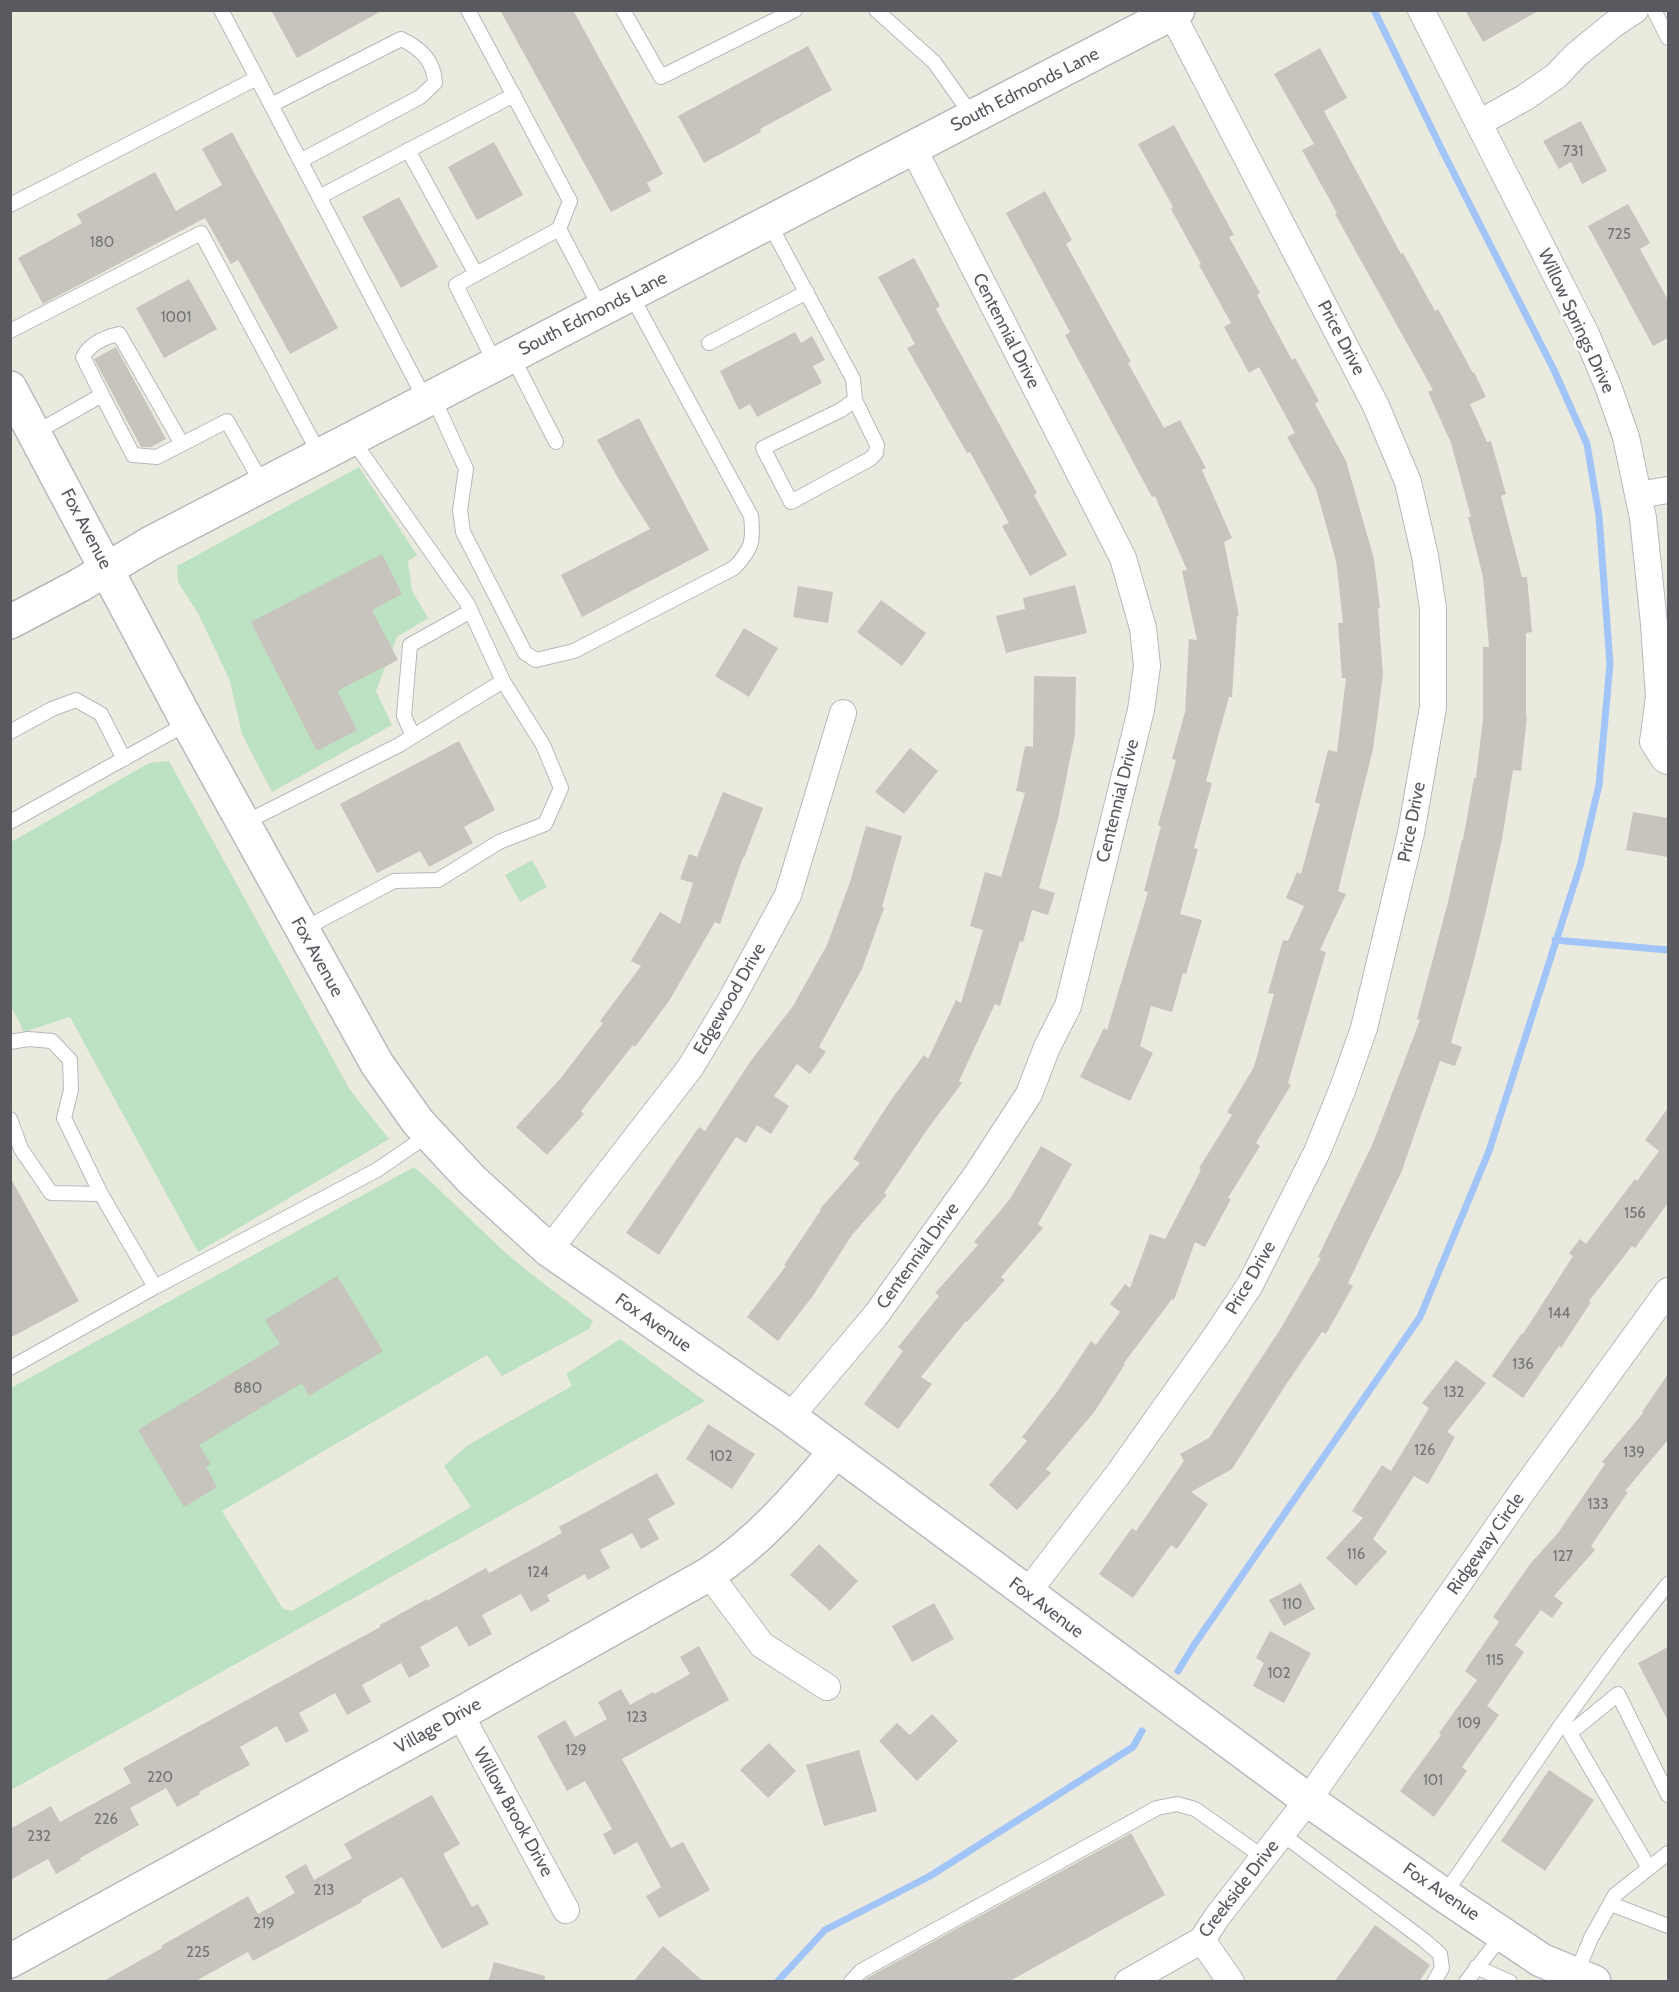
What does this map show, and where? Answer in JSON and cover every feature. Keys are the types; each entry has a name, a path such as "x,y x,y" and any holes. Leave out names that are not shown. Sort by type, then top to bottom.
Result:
{"main road":[{"name":"South Edmonds Lane","path":"10,622 151,543 1173,12"},
{"name":"Fox Avenue","path":"10,388 108,568 188,723 377,1064 428,1135 472,1180 549,1250 790,1417 1308,1800 1541,1960 1585,1978"},
{"name":"Village Drive","path":"10,1961 460,1714 709,1574 744,1550 836,1452"}],"street":[{"name":"Willow Springs Drive","path":"1421,10 1586,334 1626,437 1643,518 1656,645 1659,697 1653,742 1666,760"},
{"path":"1479,123 1524,98 1556,76 1576,55 1635,10"},
{"name":"Price Drive","path":"1027,1593 1119,1473 1250,1285 1317,1152 1364,1028 1411,833 1433,707 1432,608 1425,556 1408,482 1376,405 1173,12"},
{"name":"Centennial Drive","path":"790,1417 876,1315 977,1174 1029,1094 1047,1047 1068,1006 1141,710 1147,666 1143,628 1123,558 913,148"},
{"path":"1638,495 1668,490"},
{"name":"Edgewood Drive","path":"549,1250 690,1068 731,1000 788,895 843,713"},
{"name":"Ridgeway Circle","path":"1308,1800 1522,1492 1668,1291"},
{"path":"709,1574 762,1645 827,1687"},
{"name":"Willow Brook Drive","path":"460,1714 566,1910"},
{"name":"Creekside Drive","path":"1128,1982 1202,1940 1217,1917 1308,1800"},
{"path":"1202,1940 1231,1982"}],"lane":[{"path":"220,10 466,470 460,510 463,532 525,653 536,660 574,651 734,568 752,544 751,516 631,295"},
{"path":"468,10 570,201 559,229 456,285 556,442"},
{"path":"623,10 661,77 795,10"},
{"path":"876,10 934,62 974,117"},
{"path":"1654,10 1668,38"},
{"path":"272,105 401,39 417,47 434,70 435,83 420,97 300,161"},
{"path":"10,205 257,78"},
{"path":"319,197 514,95"},
{"path":"408,150 476,274"},
{"path":"769,223 853,379 855,400 877,445 876,453 870,459 790,502 763,448 841,410 855,400"},
{"path":"559,229 601,310"},
{"path":"10,331 201,233 320,455"},
{"path":"709,343 807,292"},
{"path":"182,444 119,334 109,336 88,348 83,357 133,455 157,457 227,421 263,485"},
{"path":"35,433 102,396"},
{"path":"303,930 394,881 438,880 499,842 545,824 561,788 543,745 502,681 467,603 352,439"},
{"path":"413,736 404,716 410,645 471,611"},
{"path":"244,823 399,745 502,681"},
{"path":"10,732 52,709 76,700 101,714 124,759"},
{"path":"10,822 188,723"},
{"path":"10,1042 28,1039 52,1041 70,1060 71,1090 64,1118 101,1194 155,1287"},
{"path":"10,1119 21,1149 51,1193 101,1194"},
{"path":"10,1368 155,1287 377,1170 428,1135"},
{"path":"1444,1895 1561,1725 1668,1584"},
{"path":"1649,1868 1570,1733 1618,1694 1668,1795"},
{"path":"851,1982 861,1971 1156,1808 1177,1804 1195,1809 1263,1857"},
{"path":"1282,1834 1440,1954 1442,1968 1434,1982"},
{"path":"1585,1978 1591,1938 1616,1895 1668,1853"},
{"path":"1611,1904 1668,1926"},
{"path":"1466,1982 1503,1934"},
{"path":"1476,1967 1510,1982"}],"green space":[{"path":"359,467 417,555 408,561 412,591 428,618 397,637 376,691 392,725 272,792 242,734 230,681 199,615 178,582 177,566"},
{"path":"169,761 350,1090 389,1139 198,1252 70,1017 24,1032 11,1006 11,842 149,763"},
{"path":"532,860 547,887 520,902 505,875"},
{"path":"414,1167 516,1261 593,1321 589,1329 502,1376 487,1355 222,1511 283,1609 292,1611 471,1507 444,1466 468,1445 572,1386 566,1374 620,1339 705,1401 11,1790 11,1388"}],"building":[{"path":"271,10 383,10 297,58"},
{"path":"500,10 573,10 663,174 647,183 651,191 611,212"},
{"path":"1465,10 1540,10 1483,42"},
{"path":"808,46 832,90 704,163 678,116"},
{"path":"1320,48 1347,98 1324,111 1401,254 1403,253 1435,311 1438,309 1486,397 1470,404 1487,442 1491,441 1506,494 1501,496 1522,577 1527,577 1532,632 1526,633 1527,717 1521,771 1513,770 1502,839 1486,911 1451,1043 1462,1047 1455,1066 1440,1061 1401,1173 1348,1283 1353,1286 1326,1334 1322,1332 1232,1469 1191,1492 1208,1504 1177,1549 1171,1545 1133,1598 1099,1574 1132,1528 1136,1531 1184,1461 1180,1454 1209,1438 1281,1328 1321,1258 1318,1257 1373,1143 1420,1020 1417,1019 1448,902 1463,840 1474,778 1476,778 1483,719 1483,647 1489,647 1483,577 1468,517 1471,517 1451,443 1428,392 1433,390 1302,150 1314,144 1274,74"},
{"path":"1581,121 1607,171 1582,184 1571,162 1559,169 1543,141"},
{"path":"1174,125 1234,235 1229,237 1260,293 1257,295 1292,360 1295,358 1319,401 1315,404 1346,461 1374,559 1380,608 1378,608 1383,675 1373,749 1338,891 1346,894 1320,950 1326,952 1288,1083 1291,1085 1256,1143 1260,1146 1228,1198 1231,1199 1205,1247 1195,1242 1174,1300 1172,1299 1124,1363 1095,1411 1046,1469 1051,1473 1017,1510 989,1485 1027,1441 1022,1437 1057,1392 1091,1341 1096,1345 1120,1312 1110,1304 1125,1284 1130,1288 1150,1234 1165,1239 1201,1170 1199,1168 1232,1115 1227,1112 1254,1067 1274,994 1268,993 1283,940 1288,941 1304,906 1286,898 1297,872 1301,874 1320,804 1315,802 1328,750 1337,752 1346,678 1342,678 1338,623 1343,623 1336,561 1316,489 1287,437 1295,433 1259,367 1249,373 1224,327 1231,323 1171,209 1173,207 1138,144"},
{"path":"232,132 338,328 290,354 238,260 231,264 205,218 43,304 18,258 82,223 77,214 155,172 176,211 222,185 202,149"},
{"path":"494,142 523,195 477,220 448,167"},
{"path":"1045,191 1072,240 1066,244 1131,362 1128,363 1164,428 1180,420 1206,468 1202,470 1232,538 1224,542 1239,615 1237,616 1232,697 1229,697 1206,781 1212,783 1194,848 1198,849 1180,914 1202,920 1172,1012 1151,1006 1140,1046 1153,1053 1130,1101 1080,1077 1104,1028 1107,1030 1148,892 1144,891 1161,826 1158,825 1176,760 1172,759 1185,712 1189,639 1197,640 1182,571 1187,570 1155,496 1152,497 1065,335 1070,332 1006,213"},
{"path":"399,197 438,267 401,288 362,217"},
{"path":"1628,204 1650,243 1640,249 1668,300 1668,338 1653,346 1588,226"},
{"path":"914,258 940,306 936,309 1037,493 1034,495 1067,555 1030,576 1002,526 1009,523 970,452 967,453 907,348 915,344 878,277"},
{"path":"189,279 217,329 164,358 136,308"},
{"path":"795,332 801,343 812,336 825,360 813,366 822,383 757,417 750,404 739,410 720,371"},
{"path":"116,347 166,439 151,447 141,447 94,359"},
{"path":"639,418 709,550 582,617 561,575 650,529 597,440"},
{"path":"382,554 402,594 372,610 398,660 337,691 357,730 317,751 251,622"},
{"path":"1075,585 1087,633 1006,653 996,616 1025,609 1023,598"},
{"path":"798,586 833,592 828,623 793,617"},
{"path":"881,600 926,633 902,666 857,632"},
{"path":"744,628 778,648 749,697 715,676"},
{"path":"1034,676 1076,677 1075,734 1058,819 1039,888 1055,893 1048,915 1032,910 1000,1006 995,1004 959,1081 962,1083 884,1193 887,1195 852,1235 812,1297 778,1341 747,1317 786,1266 784,1265 820,1209 860,1163 853,1159 891,1100 924,1055 928,1059 956,1000 961,1003 983,930 970,926 985,872 1001,877 1025,793 1016,791 1025,746 1033,747"},
{"path":"459,741 495,810 464,827 473,843 429,867 420,851 377,873 340,804"},
{"path":"910,748 938,771 904,814 875,792"},
{"path":"723,792 763,808 720,924 715,922 669,1001 635,1047 633,1045 581,1111 584,1114 547,1155 516,1127 560,1079 603,1023 600,1021 641,966 631,961 660,912 680,924 693,883 680,879 689,854 697,857"},
{"path":"1633,812 1668,818 1668,857 1626,850"},
{"path":"866,826 902,836 882,907 884,908 862,969 819,1047 826,1052 810,1074 797,1064 774,1096 789,1106 771,1134 757,1125 746,1143 736,1137 659,1255 626,1233 699,1127 705,1131 750,1062 793,1006 827,945 850,882"},
{"path":"1668,1108 1668,1203 1635,1248 1632,1246 1589,1301 1591,1302 1561,1348 1559,1346 1523,1398 1492,1376 1523,1334 1573,1256 1569,1253 1580,1239 1586,1244 1659,1151 1645,1140"},
{"path":"1041,1146 1072,1164 1038,1224 1043,1228 1001,1277 1005,1280 966,1321 921,1377 932,1384 898,1429 864,1404 903,1351 898,1347 939,1296 935,1293 978,1245 974,1242 1010,1199"},
{"path":"10,1177 79,1301 10,1338"},
{"path":"337,1276 383,1351 309,1396 302,1383 199,1445 211,1464 206,1467 217,1487 184,1507 138,1430 280,1344 265,1320"},
{"path":"1456,1360 1486,1383 1447,1432 1455,1437 1428,1484 1414,1476 1373,1539 1387,1552 1356,1586 1326,1558 1363,1518 1352,1511 1382,1465 1391,1471 1429,1408 1422,1403"},
{"path":"1668,1374 1668,1440 1625,1491 1628,1492 1591,1546 1595,1550 1554,1596 1563,1603 1552,1618 1541,1610 1515,1645 1524,1652 1487,1706 1499,1715 1462,1767 1467,1771 1434,1817 1400,1791 1477,1680 1465,1671 1499,1622 1493,1617 1530,1564 1558,1533 1605,1464 1602,1462 1643,1413"},
{"path":"708,1424 755,1454 732,1489 686,1459"},
{"path":"657,1473 675,1504 648,1519 659,1539 641,1549 632,1533 600,1550 610,1568 588,1580 585,1574 547,1595 550,1601 531,1612 521,1594 482,1615 492,1634 469,1647 457,1626 420,1647 430,1666 409,1678 401,1663 362,1685 371,1702 347,1715 335,1693 299,1713 309,1731 286,1743 277,1726 240,1747 250,1765 199,1792 200,1794 177,1807 166,1788 130,1808 139,1825 80,1858 81,1860 56,1874 48,1859 10,1880 10,1829 51,1806 60,1822 131,1783 123,1768 427,1599 427,1601 486,1568 489,1573 562,1533 559,1527"},
{"path":"819,1544 858,1581 830,1611 790,1575"},
{"path":"1301,1583 1315,1609 1284,1626 1269,1600"},
{"path":"934,1603 954,1639 912,1662 892,1626"},
{"path":"1270,1631 1311,1653 1284,1703 1253,1686 1264,1663 1256,1658"},
{"path":"699,1646 729,1700 622,1759 671,1848 683,1842 710,1890 659,1918 646,1896 661,1887 637,1842 614,1855 603,1834 612,1829 585,1781 567,1791 537,1736 565,1720 575,1737 607,1719 598,1702 621,1689 630,1705 690,1674 680,1657"},
{"path":"1668,1647 1668,1721 1638,1663"},
{"path":"932,1714 958,1741 917,1781 879,1741 897,1723 910,1735"},
{"path":"769,1743 796,1771 768,1798 740,1770"},
{"path":"859,1750 877,1811 824,1826 806,1765"},
{"path":"1549,1770 1594,1800 1545,1871 1501,1841"},
{"path":"432,1795 460,1844 443,1854 472,1907 478,1904 489,1924 442,1949 402,1877 361,1900 362,1902 253,1961 248,1952 194,1982 102,1982 248,1896 258,1914 295,1893 285,1876 306,1864 314,1880 352,1858 344,1844"},
{"path":"1131,1833 1165,1895 1008,1982 864,1982 867,1978"},
{"path":"1375,1925 1430,1965 1419,1982 1334,1982"},
{"path":"663,1946 704,1982 633,1982"},
{"path":"494,1962 545,1976 544,1982 488,1982"}],"waterway":[{"path":"1178,1671 1420,1317 1489,1151 1580,866 1599,785 1610,664 1599,516 1587,444 1554,370 1374,10"},
{"path":"1555,940 1668,950"},
{"path":"777,1982 825,1930 930,1876 1133,1747 1142,1731"}]}
